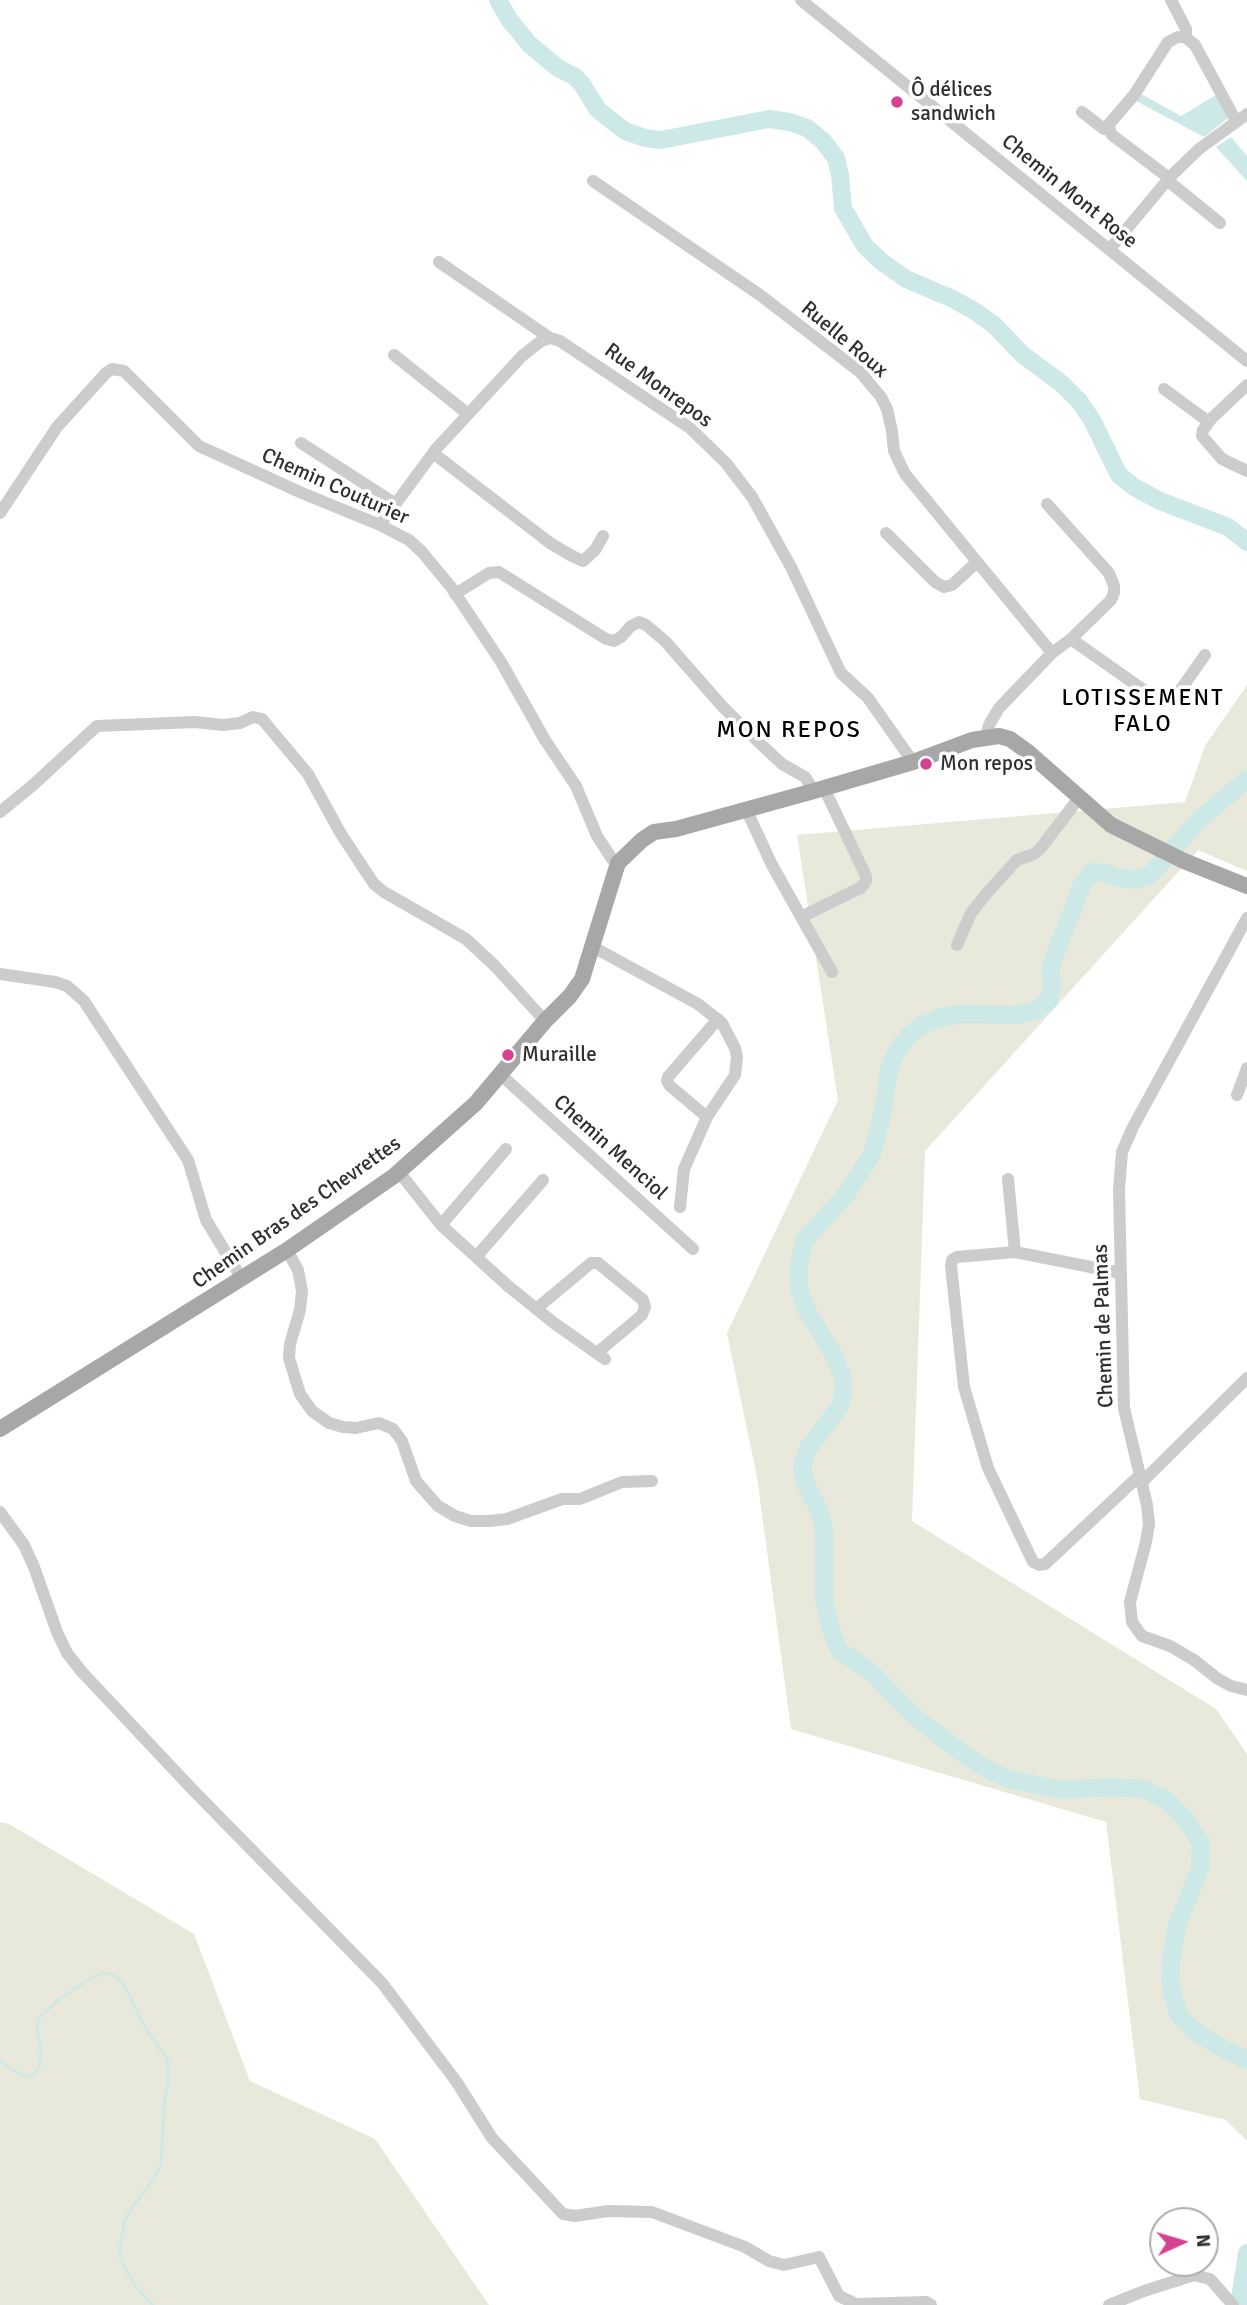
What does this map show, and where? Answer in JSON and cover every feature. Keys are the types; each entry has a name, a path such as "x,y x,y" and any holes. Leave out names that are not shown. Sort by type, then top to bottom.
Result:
{"main road":[{"name":"Chemin Bras des Chevrettes","path":"0,1429 287,1250 399,1172 476,1103 582,979 618,863 642,840 654,832 676,829 819,790 986,737"},
{"path":"986,737 1010,739 1111,825 1184,861 1247,886"}],"street":[{"name":"Chemin Mont Rose","path":"801,0 1247,361"},
{"path":"1171,0 1186,29 1186,38"},
{"path":"1110,249 1168,179 1199,149 1242,118 1195,46 1186,38 1178,37 1168,41 1110,123 1109,129 1112,135 1168,179 1220,223"},
{"path":"1082,112 1104,129 1109,129"},
{"name":"Ruelle Roux","path":"593,180 760,295 860,372 881,397 887,409 894,451 905,474 1052,653"},
{"name":"Rue Monrepos","path":"439,262 550,338 560,341 690,428 726,463 752,497 791,567 841,673 868,698 913,762"},
{"path":"380,525 433,453 468,414 531,348 550,338"},
{"path":"394,355 468,414"},
{"name":"Chemin Couturier","path":"0,513 57,427 106,373 112,369 124,371 199,446 380,525 422,552 455,594 500,663 545,740 576,786 597,836 612,859 618,863"},
{"path":"1247,385 1209,422 1202,436 1222,459 1247,471"},
{"path":"1164,389 1209,422"},
{"path":"301,443 396,504"},
{"path":"433,453 550,543 572,556 583,561 596,550 603,536"},
{"path":"986,737 989,725 999,708 1052,653 1071,639 1111,600 1114,586 1109,573 1047,505"},
{"path":"886,533 935,582 944,587 952,585 976,562"},
{"path":"455,594 489,573 499,572 606,639 614,641 639,622 665,641 748,732 782,764 805,777 819,790 866,876 862,887 801,917"},
{"path":"1071,639 1155,698 1168,700 1179,692 1205,656"},
{"path":"0,812 97,726 195,723 223,725 240,723 253,717 262,719 308,774 341,834 374,884 466,939 545,1021"},
{"path":"957,945 971,914 987,893 1017,860 1041,849 1079,798"},
{"path":"746,809 772,865 832,972"},
{"name":"Chemin de Palmas","path":"1247,918 1133,1127 1122,1152 1119,1180 1124,1408 1149,1524 1130,1602 1132,1622 1142,1636 1170,1646 1218,1679 1247,1690"},
{"name":"Chemin Menciol","path":"593,947 698,1004 718,1019 732,1038 737,1068 707,1117 684,1169 680,1207"},
{"path":"0,974 55,982 67,986 84,1001 188,1160 206,1220 242,1279"},
{"path":"707,1117 667,1081 718,1019"},
{"path":"1237,1095 1247,1068"},
{"name":"Chemin Menciol","path":"501,1076 693,1249"},
{"path":"441,1225 506,1149"},
{"path":"399,1172 441,1225 476,1257 536,1309 601,1356 642,1315 645,1307 643,1300 598,1263 591,1263 536,1309"},
{"path":"1008,1179 1015,1252"},
{"path":"476,1257 543,1180"},
{"path":"287,1250 298,1270 302,1291 300,1310 289,1344 289,1358 300,1394 312,1411 329,1423 343,1427 379,1423 393,1429 405,1448 416,1481 438,1507 471,1521 507,1519 562,1499 580,1499 622,1482 652,1481"},
{"path":"1121,1273 1015,1252 957,1257 952,1260 964,1387 988,1468 1032,1562 1045,1564 1140,1480 1247,1378"},
{"path":"0,1512 24,1545 57,1632 67,1653 82,1672 201,1799 382,1983 456,2081 492,2138 563,2214 575,2216 608,2211 652,2212 745,2247 769,2262 784,2265 819,2257 839,2296 856,2304 926,2302 930,2305"},
{"path":"1110,2305 1194,2275 1210,2279 1233,2305"},
{"path":"1239,2305 1247,2303"}],"shaded area":[{"path":"1247,685 1247,871 1198,850 925,1151 912,1521 1216,1709 1247,1754 1247,2141 1226,2120 1140,2099 1106,1822 791,1729 757,1477 727,1333 838,1100 797,835 1185,802 1205,746"},
{"path":"0,1822 9,1824 194,1934 250,2081 375,2139 489,2305 0,2305"}],"water":[{"path":"1141,94 1181,116 1216,95 1228,116 1204,137 1136,101"},
{"path":"1231,137 1247,156 1247,181 1216,147"}],"waterway":[{"path":"498,0 529,44 558,68 574,76 598,110 625,131 661,140 769,119 807,128 823,141 836,158 843,208 865,246 882,262 906,279 976,312 994,325 1023,355 1061,383 1079,401 1092,420 1119,475 1134,487 1160,501 1228,527 1247,542"},
{"path":"1247,779 1198,821 1151,874 1136,880 1092,872 1082,885 1054,957 1050,971 1052,985 1049,1000 1037,1010 1017,1015 963,1014 942,1017 922,1025 909,1035 897,1051 889,1070 883,1111 872,1154 848,1192 804,1241 799,1265 799,1288 805,1307 834,1356 843,1378 840,1406 809,1447 802,1465 804,1479 822,1518 824,1601 833,1637 840,1651 869,1670 915,1717 966,1756 1011,1780 1064,1790 1108,1787 1143,1789 1168,1801 1187,1821 1201,1843 1200,1870 1177,1925 1170,1966 1172,1994 1180,2017 1196,2032 1247,2060"},
{"path":"0,2061 21,2075 32,2077 40,2067 41,2046 37,2031 38,2020 44,2013 61,1998 103,1973 112,1974 123,1983 145,2028 167,2058 169,2073 161,2164 124,2223 119,2256 135,2286 153,2305"},
{"path":"1239,2305 1247,2253"}],"place":[{"name":"Ô délices sandwich","path":"897,102"},
{"name":"Mon repos","path":"926,764"},
{"name":"Muraille","path":"508,1055"}],"district":[{"name":"LOTISSEMENT FALO","path":"1143,712"},
{"name":"MON REPOS","path":"789,731"}]}
